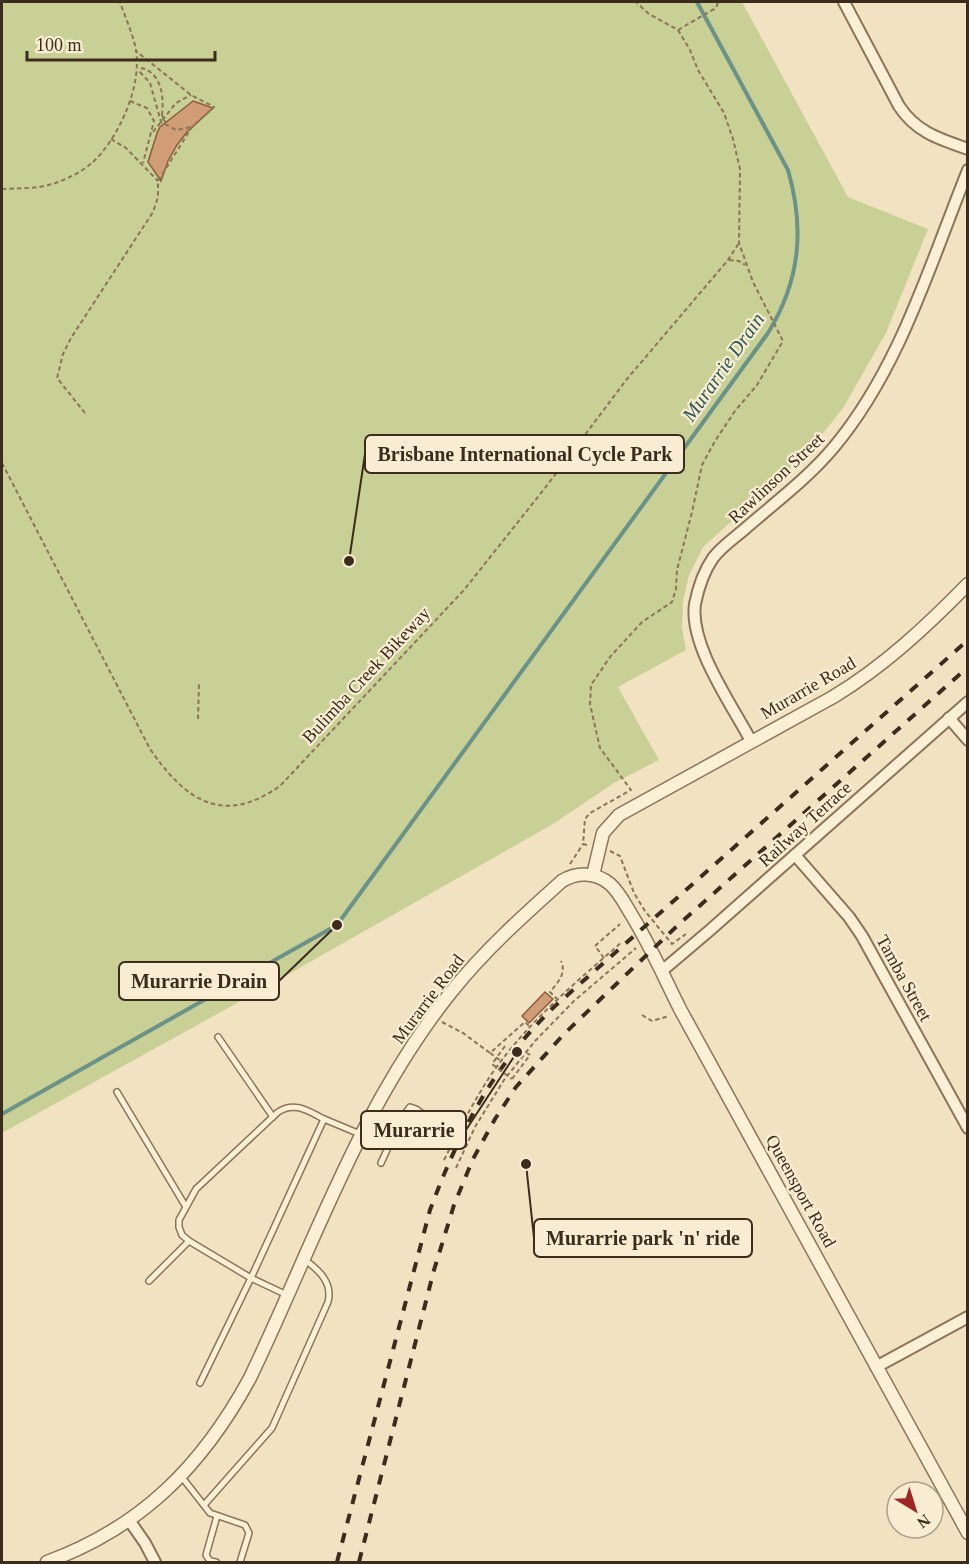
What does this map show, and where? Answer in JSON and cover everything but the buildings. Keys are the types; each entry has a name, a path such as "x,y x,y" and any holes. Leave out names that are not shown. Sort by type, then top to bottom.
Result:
{"street":[{"path":"844,2 899,106 908,118 930,135 968,148"},
{"name":"Rawlinson Street","path":"751,741 697,636 695,604 703,577 718,553 818,465 843,436 860,411 904,329 968,170"},
{"name":"Murarrie Road","path":"593,875 603,833 615,818 751,741 833,698 864,678 915,635 968,584"},
{"name":"Railway Terrace","path":"663,970 968,702"},
{"path":"949,718 968,740"},
{"name":"Tamba Street","path":"795,855 849,917 862,936 968,1128"},
{"path":"567,878 583,874 593,875"},
{"name":"Queensport Road","path":"593,875 606,881 617,892 641,930 663,970 680,1009 968,1533"},
{"name":"Murarrie Road","path":"47,1563 97,1542 129,1520 180,1476 212,1439 238,1400 265,1347 379,1101 419,1036 453,990 490,950 567,878"},
{"path":"876,1367 968,1317"},
{"path":"129,1520 155,1563"}],"lane":[{"path":"218,1037 273,1117"},
{"path":"117,1092 186,1207"},
{"path":"287,1296 251,1278 189,1241 182,1234 179,1220 196,1189 284,1108 295,1106 362,1135"},
{"path":"381,1163 401,1119 410,1107 432,1121"},
{"path":"200,1383 324,1119"},
{"path":"149,1281 189,1241"},
{"path":"204,1505 272,1428 328,1302 330,1293 325,1280 317,1269 304,1259"},
{"path":"180,1476 210,1513 245,1525 248,1529 249,1533 240,1563"},
{"path":"216,1563 210,1561 206,1555 217,1516"}],"path":[{"path":"2,189 50,185 75,175 93,162 111,139 126,114 134,85 136,51 120,2"},
{"path":"567,878 570,864 583,844 585,819 590,813 631,790 600,748 590,704 591,685 610,657 642,622 672,602 676,589 677,570 702,465 714,441 757,385 764,369 783,341 745,265 739,243 740,169 724,113 698,70 678,30 650,14 636,2"},
{"path":"678,30 716,8 718,2"},
{"path":"85,413 57,378 58,367 71,338 153,212 158,197 158,181 192,127 214,107 191,95 136,51"},
{"path":"166,123 162,115 161,89 153,74 142,68 140,72 150,83 161,122 176,130 192,127"},
{"path":"152,133 176,103 191,95"},
{"path":"130,100 147,108 154,122 143,163"},
{"path":"111,139 143,163 158,181"},
{"name":"Bulimba Creek Bikeway","path":"2,463 150,749 163,768 199,799 222,807 244,805 264,798 280,786 464,590 627,379 728,260 739,243"},
{"path":"728,260 739,261 745,265"},
{"path":"198,719 199,683"},
{"path":"583,844 587,845"},
{"path":"610,851 620,856 628,873 629,883 641,904 672,944 687,933"},
{"path":"604,958 595,946 620,924"},
{"path":"444,1160 467,1113 501,1061 530,1027 622,942"},
{"path":"456,1168 475,1127 504,1080 526,1052 574,1001 637,948"},
{"path":"558,1000 550,992 560,979 564,966 561,962"},
{"path":"642,1015 652,1021 669,1016"},
{"path":"490,1053 525,1022 530,1027"},
{"path":"447,1025 463,1033 501,1061"},
{"path":"511,1050 506,1046 492,1064 512,1079 530,1055 526,1052"}],"green space":[{"path":"2,2 742,2 848,197 928,229 886,333 843,408 808,452 703,547 689,575 683,602 682,628 686,650 618,687 659,760 614,783 553,824 2,1133"}],"waterway":[{"name":"Murarrie Drain","path":"2,1114 337,925 768,333 779,313 793,274 798,234 793,192 788,170 697,2"}],"railway":[{"path":"337,1562 430,1210 466,1126 496,1076 533,1029 555,1006 968,640"},
{"path":"359,1562 434,1270 454,1205 473,1159 516,1087 564,1034 677,926 968,667"}],"place":[{"name":"Brisbane International Cycle Park","path":"349,561"},
{"name":"Murarrie Drain","path":"337,925"},
{"name":"Murarrie","path":"517,1052"},
{"name":"Murarrie park 'n' ride","path":"526,1164"}]}
